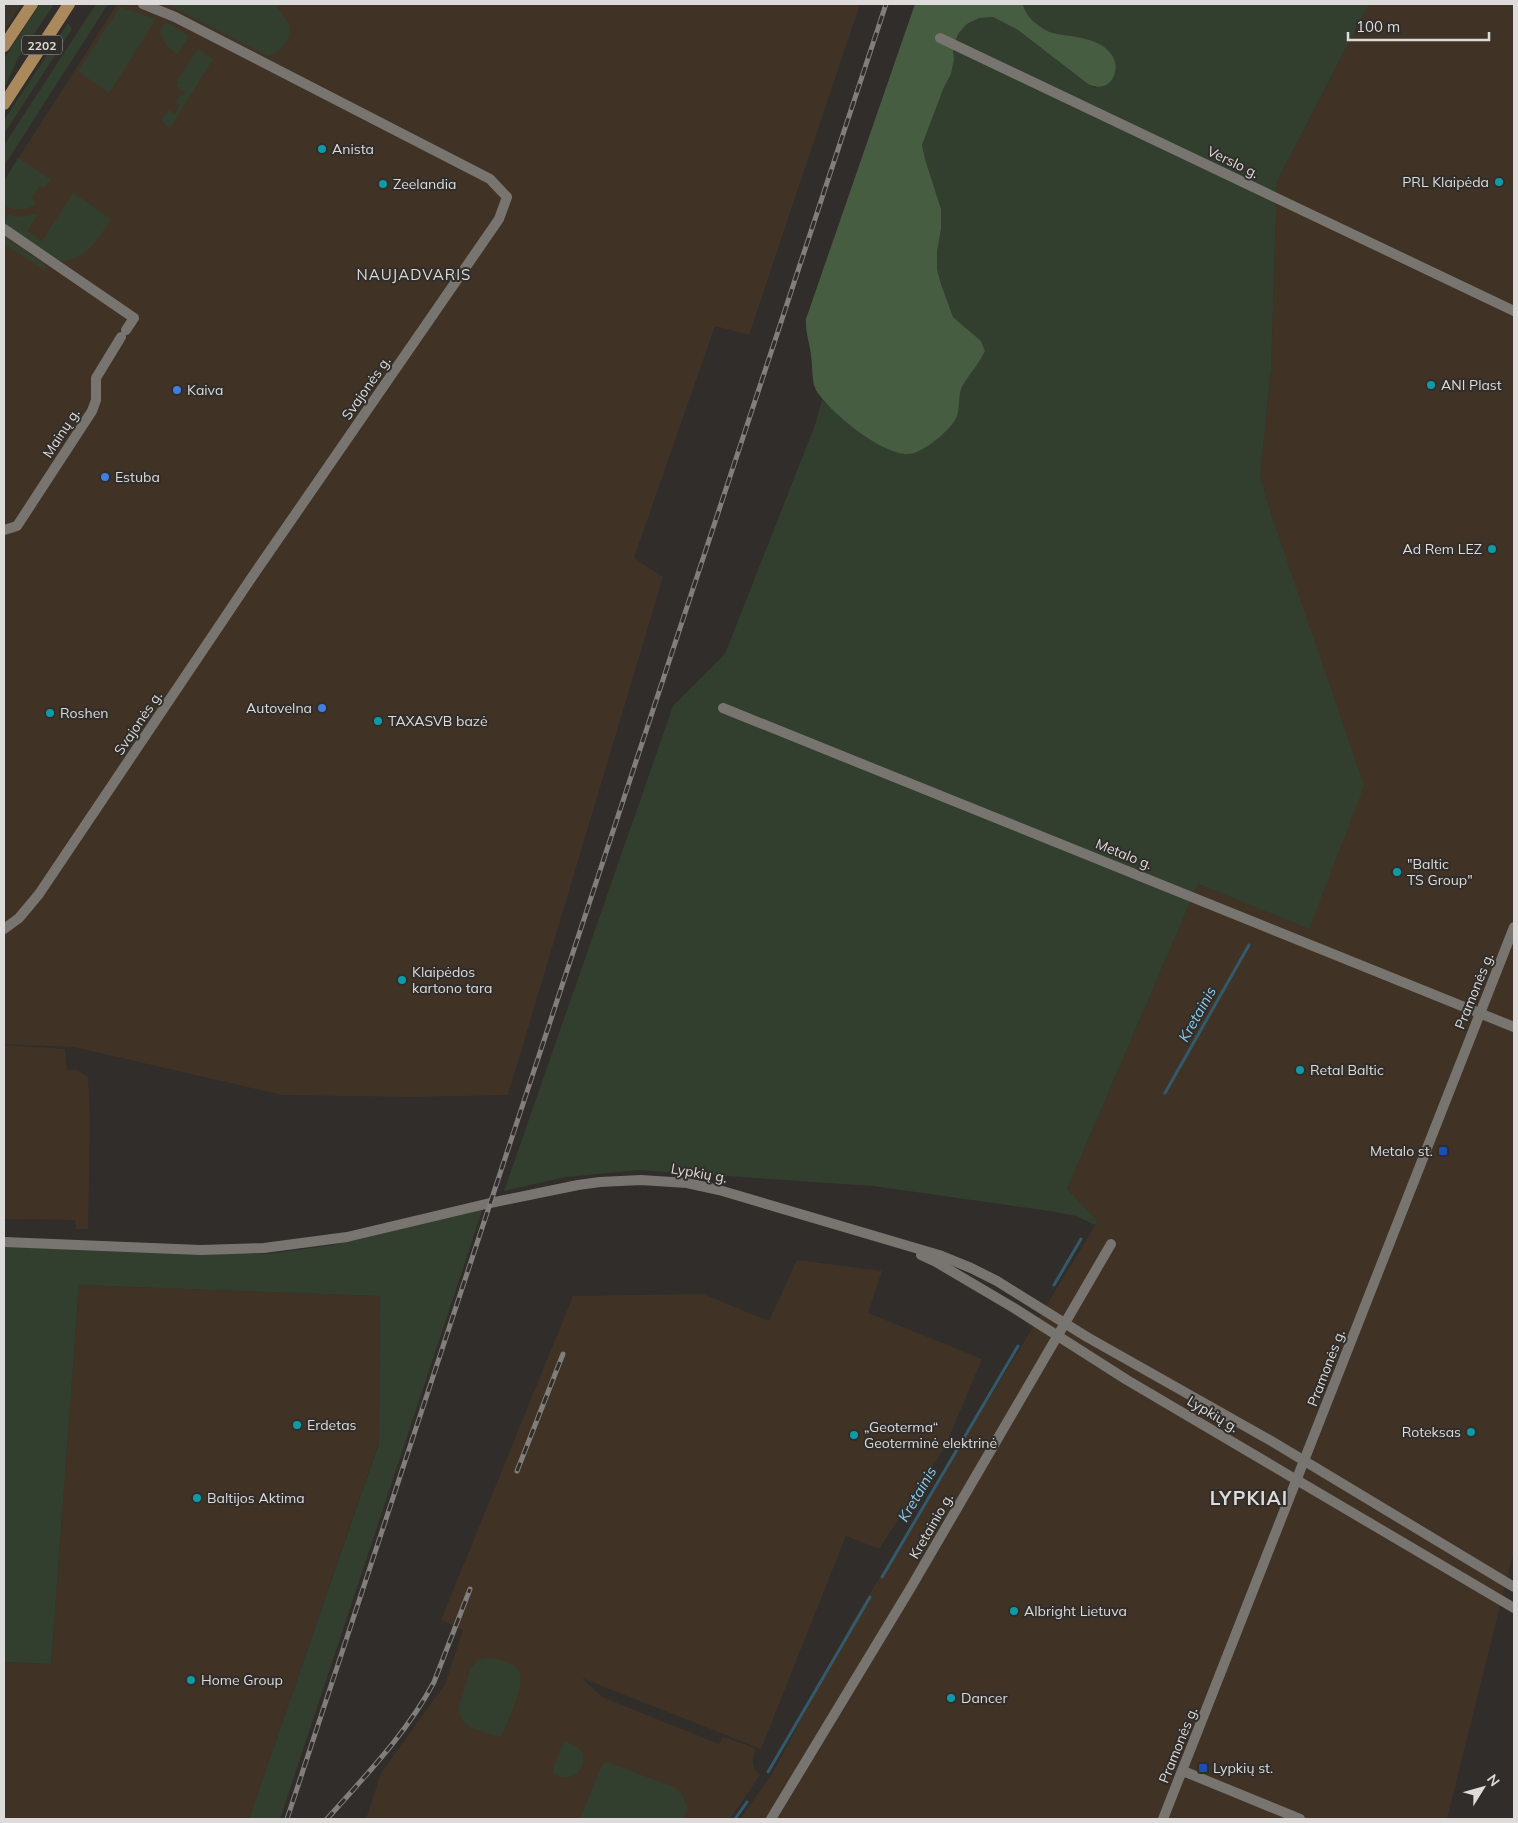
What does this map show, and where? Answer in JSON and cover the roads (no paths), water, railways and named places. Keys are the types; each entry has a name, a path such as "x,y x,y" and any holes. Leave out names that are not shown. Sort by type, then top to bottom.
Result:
{"main road":[{"name":"2202","path":"4,46 32,4"},
{"name":"2202","path":"4,104 69,4"}],"street":[{"name":"Svajonės g.","path":"4,929 19,918 40,894 252,577 499,218 507,197 490,179 175,17 143,4"},
{"name":"Verslo g.","path":"940,38 1514,310"},
{"name":"Mainų g.","path":"4,229 134,318 96,378 96,400 92,411 17,526 4,530"},
{"name":"Metalo g.","path":"723,708 1514,1027"},
{"name":"Pramonės g.","path":"1164,1819 1514,927"},
{"name":"Lypkių g.","path":"4,1242 201,1250 264,1248 347,1238 490,1203 600,1182 670,1181 703,1186 939,1255 971,1268 1304,1461 1514,1587"},
{"name":"Lypkių g.","path":"898,1244 944,1267 1014,1308 1057,1337 1514,1608"},
{"name":"Kretainio g.","path":"771,1819 910,1589 1111,1244"},
{"path":"1183,1771 1300,1819"}],"waterway":[{"name":"Kretainis","path":"1165,1093 1249,945"},
{"name":"Kretainis","path":"1054,1285 1081,1239"},
{"name":"Kretainis","path":"882,1577 1018,1346"},
{"name":"Kretainis","path":"768,1772 870,1597"},
{"name":"Kretainis","path":"735,1819 747,1802"}],"railway":[{"path":"287,1819 886,4"},
{"path":"517,1471 563,1354"},
{"path":"327,1819 385,1754 423,1701 434,1682 470,1589"}],"place":[{"name":"Anista","path":"322,149"},
{"name":"PRL Klaipėda","path":"1499,182"},
{"name":"Zeelandia","path":"383,184"},
{"name":"ANI Plast","path":"1431,385"},
{"name":"Kaiva","path":"177,390"},
{"name":"Estuba","path":"105,477"},
{"name":"Ad Rem LEZ","path":"1492,549"},
{"name":"Autovelna","path":"322,708"},
{"name":"Roshen","path":"50,713"},
{"name":"TAXASVB bazė","path":"378,721"},
{"name":"\"Baltic TS Group\"","path":"1397,872"},
{"name":"Klaipėdos kartono tara","path":"402,980"},
{"name":"Retal Baltic","path":"1300,1070"},
{"name":"Metalo st.","path":"1443,1151"},
{"name":"Erdetas","path":"297,1425"},
{"name":"Roteksas","path":"1471,1432"},
{"name":"„Geoterma“ Geoterminė elektrinė","path":"854,1435"},
{"name":"Baltijos Aktima","path":"197,1498"},
{"name":"Albright Lietuva","path":"1014,1611"},
{"name":"Home Group","path":"191,1680"},
{"name":"Dancer","path":"951,1698"},
{"name":"Lypkių st.","path":"1203,1768"}],"district":[{"name":"NAUJADVARIS","path":"414,274"},
{"name":"LYPKIAI","path":"1249,1498"}]}
